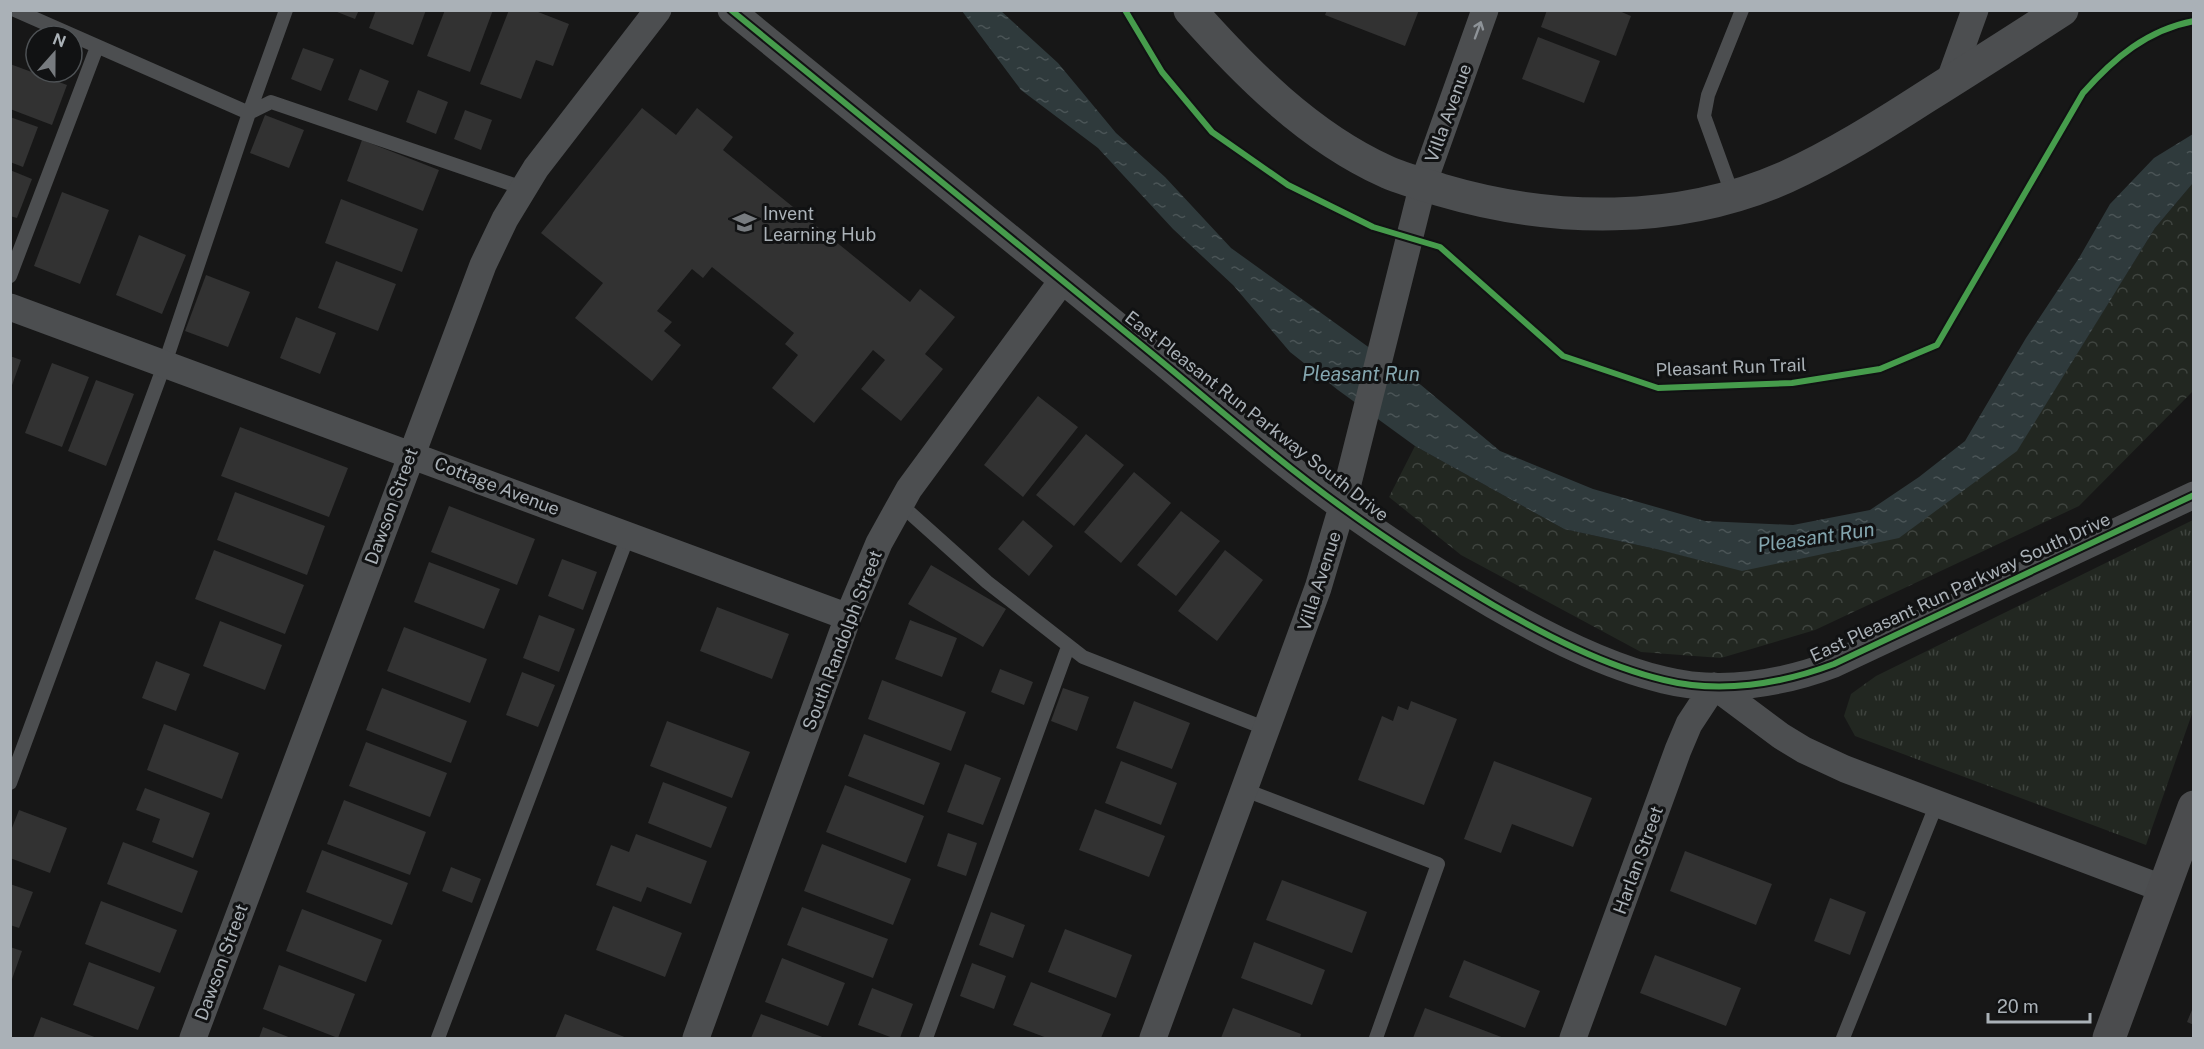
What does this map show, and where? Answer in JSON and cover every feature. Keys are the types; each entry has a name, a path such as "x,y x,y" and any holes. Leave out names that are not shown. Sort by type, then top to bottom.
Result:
{"main road":[{"path":"2109,1038 2193,807"}],"street":[{"name":"Dawson Street","path":"193,1038 478,275 523,188 546,154 658,10"},
{"name":"East Pleasant Run Parkway South Drive","path":"731,10 1342,507 1454,582 1549,635 1649,676 1688,685 1714,686 1767,682 1808,674 1834,664 2193,495"},
{"name":"Villa Avenue","path":"1153,1038 1318,588 1342,507 1423,184 1485,10"},
{"path":"1949,82 1975,10"},
{"path":"1206,20 1262,86 1319,131 1384,170 1423,184 1503,206 1587,214 1650,212 1687,207 1733,196 1785,177 1852,143 2062,10"},
{"name":"South Randolph Street","path":"696,1038 865,572 900,504 1062,281"},
{"name":"Cottage Avenue","path":"10,307 848,618"},
{"path":"1714,686 1780,736 1804,750 1845,768 2164,889"},
{"name":"Harlan Street","path":"1573,1038 1678,750 1694,715 1714,686"}],"lane":[{"path":"15,10 249,113 272,102 523,188"},
{"path":"10,783 165,363 286,10"},
{"path":"1733,196 1704,116 1708,95 1742,10"},
{"path":"10,276 97,47"},
{"path":"900,504 987,582 1083,657 1267,729"},
{"path":"438,1038 628,536"},
{"path":"926,1038 1068,647"},
{"path":"1245,790 1438,864 1376,1038"},
{"path":"1844,1038 1937,803"}],"green space":[{"path":"2193,183 2193,391 2079,506 1815,630 1721,658 1641,652 1461,555 1389,497 1415,446 1564,529 1742,570 2017,450 2155,228"},
{"path":"2193,520 2193,711 2146,845 1855,736 1844,716 1851,694 1876,676"}],"water":[{"name":"Pleasant Run","path":"962,11 1001,11 1058,63 1116,133 1165,177 1231,248 1421,385 1500,451 1593,489 1705,521 1793,525 1870,510 1919,477 1965,441 2110,204 2154,158 2193,134 2193,183 2155,228 2017,451 1899,538 1742,571 1564,529 1415,446 1290,352 1233,285 1173,229 1098,148 1021,90"}],"building":[{"path":"332,10 359,10 355,19"},
{"path":"376,10 426,10 413,45 369,28"},
{"path":"445,10 493,10 470,72 427,56"},
{"path":"509,10 533,10 569,24 553,66 536,60 521,99 480,84"},
{"path":"1327,10 1419,10 1405,46 1325,15"},
{"path":"1547,10 1617,10 1631,16 1616,56 1541,27"},
{"path":"1538,37 1600,61 1584,103 1522,79"},
{"path":"303,48 334,59 321,91 291,79"},
{"path":"10,64 24,69 24,84 67,85 52,125 10,109"},
{"path":"360,69 389,81 377,111 348,100"},
{"path":"418,90 448,102 436,134 406,122"},
{"path":"642,108 676,135 697,108 733,137 723,150 910,302 920,289 955,317 925,354 943,369 901,421 861,389 885,360 873,350 814,423 772,388 798,355 785,344 794,333 712,267 703,278 692,269 657,311 672,322 664,331 681,345 652,381 575,318 603,283 541,233"},
{"path":"465,110 492,120 481,150 454,139"},
{"path":"265,115 304,130 289,168 250,153"},
{"path":"10,117 38,127 23,167 10,162"},
{"path":"362,140 439,170 423,211 347,181"},
{"path":"10,170 32,179 17,218 10,216"},
{"path":"62,192 109,210 80,284 34,266"},
{"path":"341,199 418,229 402,272 325,243"},
{"path":"139,235 186,255 162,314 116,295"},
{"path":"336,261 396,284 378,331 318,308"},
{"path":"206,275 250,292 228,347 185,331"},
{"path":"296,317 336,333 320,374 280,358"},
{"path":"10,356 21,360 11,388 10,388"},
{"path":"52,363 89,377 62,447 25,433"},
{"path":"96,380 134,394 106,466 68,451"},
{"path":"1038,396 1078,427 1023,497 984,465"},
{"path":"240,427 348,468 329,517 221,476"},
{"path":"1086,434 1124,465 1074,526 1036,495"},
{"path":"1134,472 1171,503 1121,563 1084,532"},
{"path":"235,492 325,526 307,575 217,540"},
{"path":"449,506 535,539 517,585 431,552"},
{"path":"1181,511 1220,541 1176,596 1137,565"},
{"path":"1023,520 1053,546 1029,576 998,549"},
{"path":"214,550 304,585 285,634 195,599"},
{"path":"1225,550 1263,580 1217,641 1178,611"},
{"path":"562,559 597,572 583,610 548,596"},
{"path":"429,562 500,589 484,629 414,602"},
{"path":"931,565 1006,609 983,647 908,604"},
{"path":"717,607 789,634 772,679 700,651"},
{"path":"539,615 575,629 559,672 523,658"},
{"path":"910,620 957,638 942,677 895,659"},
{"path":"220,621 282,645 265,690 203,666"},
{"path":"404,627 487,659 470,703 387,671"},
{"path":"156,661 190,674 176,711 142,698"},
{"path":"1000,669 1033,682 1024,705 991,692"},
{"path":"522,672 555,685 538,727 506,715"},
{"path":"882,680 966,712 951,751 868,719"},
{"path":"382,688 467,721 451,763 366,730"},
{"path":"1063,688 1089,697 1077,731 1051,721"},
{"path":"1134,701 1190,723 1172,769 1116,748"},
{"path":"1411,701 1457,719 1424,805 1358,780 1382,716 1393,721 1398,706 1408,710"},
{"path":"667,721 750,752 732,798 650,766"},
{"path":"164,724 239,753 222,799 147,770"},
{"path":"864,734 940,763 924,805 848,776"},
{"path":"366,742 447,773 430,817 349,786"},
{"path":"1121,761 1177,783 1161,825 1105,803"},
{"path":"1494,761 1592,798 1573,847 1512,824 1501,853 1464,839"},
{"path":"965,764 1001,778 983,825 947,812"},
{"path":"663,782 727,807 711,848 648,823"},
{"path":"845,785 924,816 906,863 826,832"},
{"path":"145,788 210,813 193,858 152,842 160,819 136,810"},
{"path":"344,800 426,832 410,875 327,844"},
{"path":"1095,809 1165,836 1149,877 1079,850"},
{"path":"19,810 67,828 50,873 10,858 10,833"},
{"path":"948,833 977,843 966,876 937,866"},
{"path":"636,834 707,861 691,904 647,887 641,902 596,885 611,845 629,852"},
{"path":"123,842 198,871 182,913 107,884"},
{"path":"822,844 911,879 893,925 804,891"},
{"path":"322,850 408,883 392,925 306,892"},
{"path":"1685,851 1772,884 1756,925 1670,891"},
{"path":"451,867 481,879 472,903 442,891"},
{"path":"1282,880 1367,912 1352,953 1266,920"},
{"path":"10,884 33,892 19,928 10,925"},
{"path":"1830,898 1866,912 1850,955 1814,941"},
{"path":"101,901 177,930 160,973 85,944"},
{"path":"613,906 682,933 665,977 596,950"},
{"path":"802,907 888,939 873,978 787,945"},
{"path":"302,909 382,940 366,982 286,951"},
{"path":"991,912 1025,925 1013,958 979,945"},
{"path":"1065,929 1132,955 1116,998 1048,972"},
{"path":"1254,942 1325,970 1312,1005 1241,978"},
{"path":"10,947 22,951 11,982 10,981"},
{"path":"1655,955 1741,988 1726,1026 1640,993"},
{"path":"782,958 845,983 828,1026 765,1002"},
{"path":"1464,960 1540,991 1525,1028 1449,997"},
{"path":"89,962 155,987 138,1030 73,1005"},
{"path":"972,963 1006,976 994,1009 960,996"},
{"path":"279,965 355,994 338,1038 263,1009"},
{"path":"1031,982 1111,1014 1101,1038 1047,1038 1013,1025"},
{"path":"872,988 913,1004 900,1038 893,1038 858,1025"},
{"path":"2194,1005 2194,1025 2187,1022"},
{"path":"1233,1008 1301,1034 1300,1038 1221,1038"},
{"path":"1425,1008 1504,1038 1413,1038"},
{"path":"565,1014 627,1038 555,1038"},
{"path":"761,1014 825,1038 751,1038"},
{"path":"41,1017 97,1038 33,1038"},
{"path":"263,1027 291,1038 259,1038"}],"cycle path":[{"path":"731,10 1267,449 1342,507 1416,558 1474,594 1554,638 1620,667 1664,680 1707,686 1772,682 1814,671 1834,664 2194,495"},
{"name":"Pleasant Run Trail","path":"1125,10 1162,72 1212,132 1288,185 1373,227 1440,247 1563,356 1658,388 1792,383 1880,369 1937,345 2083,93 2107,68 2132,47 2161,31 2194,21"}],"place":[{"name":"Invent Learning Hub","path":"745,223"}]}
